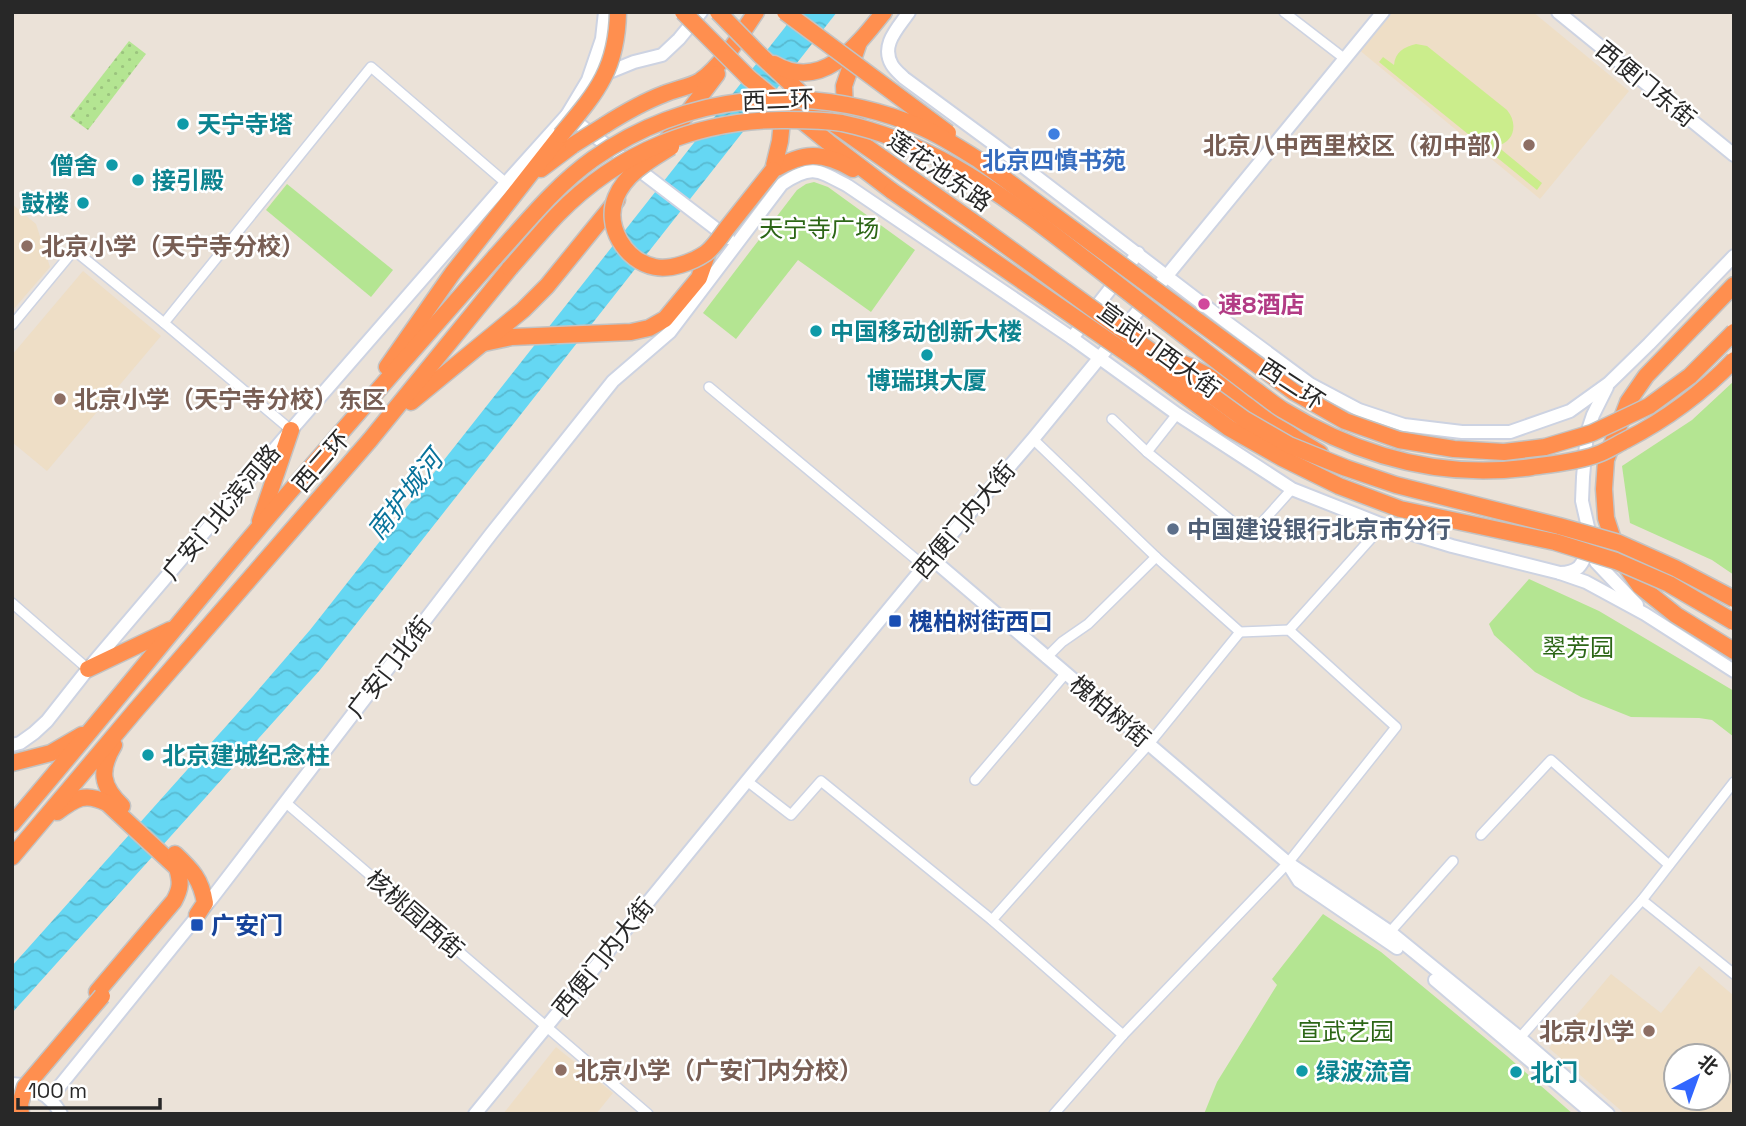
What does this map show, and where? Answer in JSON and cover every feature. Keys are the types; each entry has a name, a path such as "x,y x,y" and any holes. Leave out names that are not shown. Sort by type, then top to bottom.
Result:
{"highway":[{"path":"348,424 452,274 522,183 567,140 611,64 618,30 618,12"},
{"path":"683,12 749,78 782,121 773,170"},
{"name":"莲花池东路","path":"718,12 834,124 1149,351"},
{"path":"370,440 426,388 523,310 547,286 630,185 646,171 714,80 756,12"},
{"path":"785,12 938,124 979,160"},
{"path":"884,12 844,66 845,108 866,134 891,157 979,226"},
{"path":"567,140 606,125 626,111 698,82 734,44"},
{"path":"760,55 779,67 800,72 844,66"},
{"name":"宣武门西大街","path":"749,78 892,191 1129,355 1229,428 1282,458 1339,486 1400,509 1555,542 1616,562 1669,584 1734,622"},
{"name":"西二环","path":"12,824 257,530 544,202 592,160 636,134 716,105 768,99 850,105 884,113 936,134 979,160 1294,392 1345,421 1399,440 1454,449 1504,452 1545,447 1592,433 1649,406 1690,376 1734,332"},
{"name":"西二环","path":"16,852 370,440 510,268 558,214 620,164 647,149 705,128 759,120 839,123 926,150 1014,204 1281,410 1343,442 1395,460 1449,470 1505,471 1599,454 1639,433 1693,398 1734,360"},
{"path":"690,134 638,168 624,184 613,209 612,221 622,245 632,255 655,267 692,261 708,251 773,170 802,156 819,156 841,162 892,191"},
{"path":"482,343 512,337 631,332 649,328 665,319 699,278 708,251"},
{"path":"1734,285 1646,376 1628,402 1606,460 1604,488 1606,518 1618,555 1640,586 1676,615 1734,651"},
{"name":"宣武门西大街","path":"1149,351 1244,419 1289,445 1396,485 1619,543 1734,599"},
{"path":"257,530 290,430"},
{"path":"88,669 176,627"},
{"path":"125,814 108,791 104,765 135,711"},
{"path":"12,763 51,753 96,726"},
{"path":"16,852 45,821 81,797 94,797 125,814 199,881 205,903 197,915"},
{"path":"22,1114 20,1104 25,1087 174,901 180,891 183,865"},
{"path":"12,1085 21,1081 100,994"}],"street":[{"name":"广安门北滨河路","path":"12,746 40,727 290,430 567,115 588,80 603,39 606,12"},
{"path":"588,80 634,62 662,55 701,12"},
{"name":"宣武门西大街","path":"909,12 891,37 887,50 892,65 904,79 1310,384 1359,410 1404,425 1462,432 1510,432 1570,411 1609,383 1734,256"},
{"path":"1284,12 1345,59"},
{"name":"西便门内大街","path":"475,1114 1383,12"},
{"name":"西便门东街","path":"1558,12 1734,155"},
{"path":"603,39 623,62 634,62"},
{"path":"164,323 371,67 506,183"},
{"path":"567,115 646,171 737,244"},
{"name":"宣武门西大街","path":"737,244 782,184 799,173 812,170 828,175 1072,338 1177,414 1292,489 1383,525 1586,582 1645,614 1734,671"},
{"name":"广安门北街","path":"50,1098 197,915 499,523 613,381 670,332 737,244"},
{"path":"12,325 74,250 290,430"},
{"path":"1072,338 1138,253"},
{"name":"宣武门西大街","path":"1609,383 1593,415 1585,443 1582,501 1596,562 1645,614"},
{"path":"709,387 928,562"},
{"path":"1147,453 1177,414"},
{"path":"1112,419 1147,453 1250,537 1292,489"},
{"path":"1033,439 1156,557 1240,632 1289,630 1396,727 1288,863 1123,1035 1054,1114"},
{"path":"1289,630 1383,525"},
{"path":"1560,573 1579,568 1592,542"},
{"path":"1046,658 1062,642 1087,624 1156,557"},
{"name":"槐柏树街","path":"928,562 1066,673 1288,863 1390,932 1517,1042 1593,1114"},
{"path":"12,603 88,669"},
{"path":"992,920 1149,744 1240,632"},
{"path":"975,780 1066,673"},
{"path":"1481,835 1551,760 1669,866"},
{"path":"747,781 791,816 821,781 992,920 1123,1035"},
{"path":"1517,1042 1642,900 1734,782"},
{"name":"核桃园西街","path":"285,802 648,1114"},
{"path":"1390,932 1452,861"},
{"name":"槐柏树街","path":"1288,863 1299,881 1396,947 1608,1114"},
{"path":"1642,900 1734,974"},
{"path":"12,1085 28,1085 50,1098 61,1114"}],"shaded area":[{"name":"北京八中西里校区（初中部）","path":"1388,12 1533,12 1629,91 1540,199 1358,49"},
{"name":"北京小学（天宁寺分校）","path":"12,204 36,224 50,267 12,311"},
{"name":"北京小学（天宁寺分校）东区","path":"83,271 161,336 47,471 12,442 12,355"},
{"name":"北京小学","path":"1699,966 1734,996 1734,1114 1625,1114 1549,1048 1611,974 1661,1013"},
{"name":"北京小学（广安门内分校）","path":"556,1047 613,1093 596,1114 503,1114"}],"green space":[{"path":"129,41 146,54 88,130 70,117"},
{"path":"1416,44 1427,46 1507,110 1513,121 1513,131 1508,141 1497,146 1542,183 1537,190 1379,62 1383,57 1394,65 1401,51"},
{"name":"天宁寺广场","path":"814,182 828,187 915,250 871,312 798,260 736,339 703,313 797,190"},
{"path":"287,184 393,270 371,297 266,210"},
{"path":"1734,381 1734,575 1712,560 1630,523 1622,466 1692,420"},
{"name":"翠芳园","path":"1529,579 1599,611 1734,691 1734,737 1712,720 1631,717 1581,697 1535,672 1494,635 1489,624"},
{"name":"宣武艺园","path":"1323,914 1381,952 1573,1114 1204,1114 1217,1082 1277,985 1272,979"}],"water":[{"path":"797,12 837,12 320,670 12,1013 12,966 310,630"}],"place":[{"name":"天宁寺塔","path":"183,124"},
{"name":"北京四慎书苑","path":"1054,134"},
{"name":"北京八中西里校区（初中部）","path":"1529,145"},
{"name":"僧舍","path":"112,165"},
{"name":"接引殿","path":"138,180"},
{"name":"鼓楼","path":"83,203"},
{"name":"北京小学（天宁寺分校）","path":"27,246"},
{"name":"速8酒店","path":"1204,304"},
{"name":"中国移动创新大楼","path":"816,331"},
{"name":"博瑞琪大厦","path":"927,355"},
{"name":"北京小学（天宁寺分校）东区","path":"60,399"},
{"name":"中国建设银行北京市分行","path":"1173,529"},
{"name":"槐柏树街西口","path":"895,621"},
{"name":"北京建城纪念柱","path":"148,755"},
{"name":"广安门","path":"197,925"},
{"name":"北京小学","path":"1649,1031"},
{"name":"北京小学（广安门内分校）","path":"561,1070"},
{"name":"绿波流音","path":"1302,1071"},
{"name":"北门","path":"1516,1072"}],"water label":[{"name":"南护城河","path":"405,495"}]}
